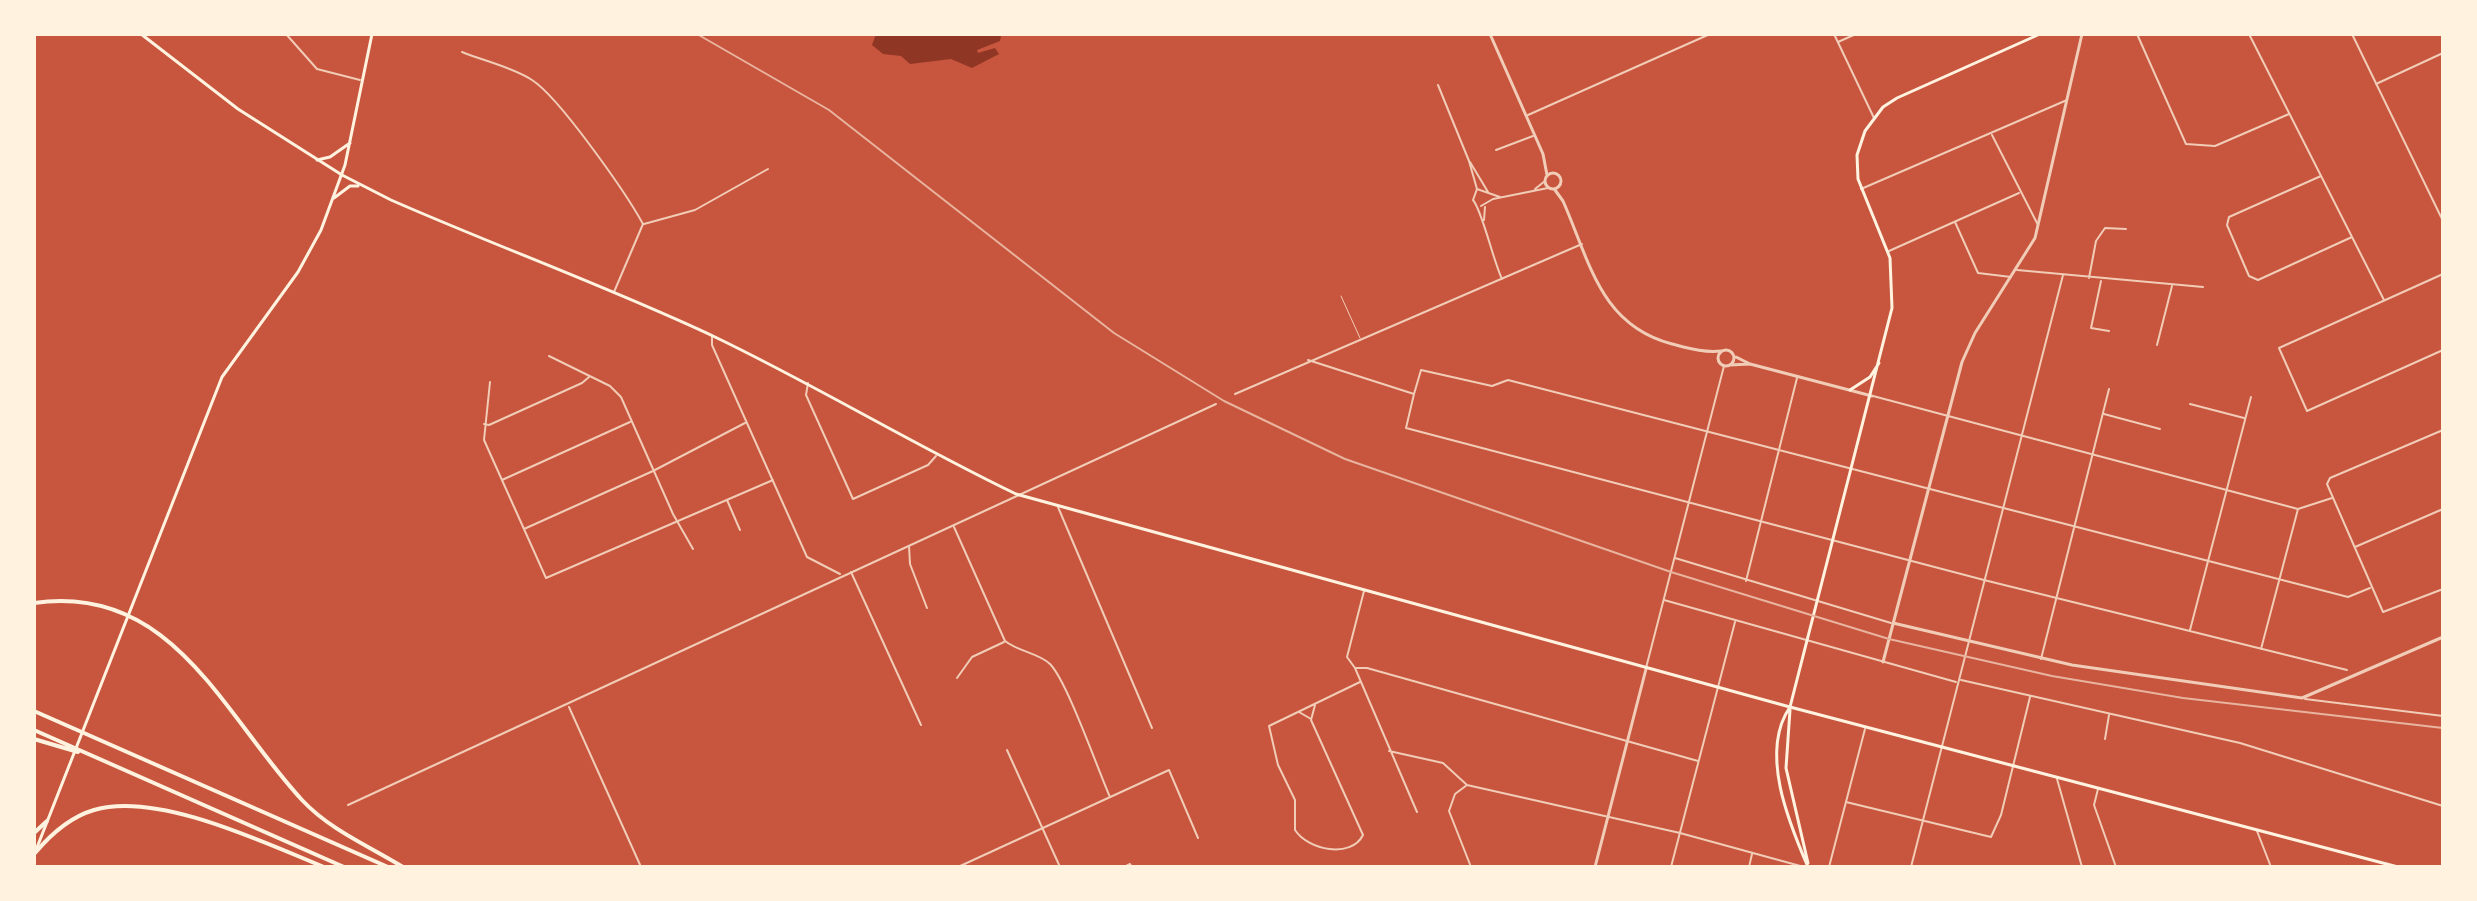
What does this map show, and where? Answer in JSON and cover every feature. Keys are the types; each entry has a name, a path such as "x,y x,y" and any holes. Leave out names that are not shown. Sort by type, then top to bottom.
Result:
{"highway":[{"path":"34,603 78,602 128,614 158,631 185,654 311,809 337,829 403,867"},
{"path":"34,711 388,867"},
{"path":"34,730 344,867"},
{"path":"34,739 94,756"},
{"path":"34,854 76,817 100,808 117,807 184,815 232,828 324,867"},
{"path":"34,833 47,821"}],"main road":[{"path":"141,34 227,101 362,186 712,336 808,383 936,456 1016,494 1717,689 2398,867"},
{"path":"34,854 222,377 313,248 342,175 372,34"},
{"path":"1807,867 1786,768 1790,707 1854,469 1892,308 1888,251 1861,189 1857,155 1874,118 1897,98 2040,34"},
{"path":"317,160 330,157 350,143"},
{"path":"331,201 350,186 362,186"},
{"path":"1850,390 1870,377 1880,360"},
{"path":"1790,707 1782,718 1778,746 1780,779 1807,867"}],"street":[{"path":"286,34 317,69 362,80"},
{"path":"1490,34 1550,174"},
{"path":"1526,116 1710,34"},
{"path":"1834,34 1874,118"},
{"path":"1838,42 1856,34"},
{"path":"1883,662 1962,362 1975,333 2031,249 2039,226 2082,34"},
{"path":"2137,34 2186,144 2215,146 2290,114"},
{"path":"2249,34 2384,300"},
{"path":"2352,34 2443,221"},
{"path":"462,52 533,80 553,100 643,224"},
{"path":"2376,84 2443,53"},
{"path":"1438,85 1469,161 1477,189 1473,198 1480,206 1487,243 1502,279"},
{"path":"1861,189 2062,99 2068,100"},
{"path":"1991,133 2019,193 2039,226"},
{"path":"1496,150 1534,135"},
{"path":"1469,161 1488,192 1490,201"},
{"path":"643,224 695,210 768,169"},
{"path":"1534,190 1550,174"},
{"path":"1550,174 1561,178 1556,189"},
{"path":"2322,175 2229,217 2227,225 2249,276 2258,280 2354,237"},
{"path":"1545,181 1548,188"},
{"path":"1477,189 1502,197"},
{"path":"1483,221 1485,206 1490,201 1534,190 1556,189"},
{"path":"1556,189 1608,301 1626,323 1653,338 1702,352 1724,366 1750,364"},
{"path":"1888,251 2019,193"},
{"path":"1480,206 1485,206"},
{"path":"1955,222 1978,273 2012,277"},
{"path":"614,293 643,224"},
{"path":"2089,279 2096,241 2105,228 2126,229"},
{"path":"1235,394 1582,244"},
{"path":"2017,270 2089,279 2203,287"},
{"path":"2443,274 2279,348 2307,411 2443,350"},
{"path":"1911,867 2063,275"},
{"path":"2101,279 2091,328 2109,331"},
{"path":"2157,345 2172,285"},
{"path":"712,336 712,345 807,557 841,575"},
{"path":"1719,362 1721,351"},
{"path":"1702,352 1733,354 1750,364 2023,433 2298,509 2332,498"},
{"path":"1730,365 1733,354"},
{"path":"549,356 590,376 621,397 653,471 693,549"},
{"path":"1308,360 1414,394"},
{"path":"1595,867 1724,366"},
{"path":"2347,670 1909,561 1406,428 1414,394 1421,370 1492,386 1508,380 2348,597 2370,588"},
{"path":"483,424 489,425 556,395 590,376"},
{"path":"1746,581 1797,376"},
{"path":"490,382 483,424 484,440 546,578 773,480"},
{"path":"808,383 806,395 853,499 928,465 936,456"},
{"path":"2041,659 2109,389"},
{"path":"2190,631 2251,397"},
{"path":"348,805 569,706 841,575 1216,404"},
{"path":"2190,404 2245,418"},
{"path":"2103,414 2160,429"},
{"path":"502,480 631,421"},
{"path":"524,529 653,471 747,423"},
{"path":"2443,430 2330,478 2327,484 2383,612 2443,589"},
{"path":"727,499 740,530"},
{"path":"1057,506 1152,728"},
{"path":"2261,650 2298,509"},
{"path":"2354,548 2443,509"},
{"path":"953,525 1005,641 1020,652 1040,657 1057,674 1110,797"},
{"path":"909,545 910,564 927,608"},
{"path":"1674,558 1819,603 2041,659 2146,678 2443,716"},
{"path":"850,571 921,725"},
{"path":"1364,590 1347,657 1355,668 1417,812"},
{"path":"1664,600 1808,643 1958,681 2240,743 2443,806"},
{"path":"1671,867 1735,622"},
{"path":"2302,698 2443,637"},
{"path":"957,678 972,657 1005,641"},
{"path":"1355,668 1367,668 1698,761"},
{"path":"1297,712 1311,720 1361,827 1360,840 1346,848 1338,850 1309,843 1295,830 1295,800 1268,734 1269,726 1275,722 1360,682"},
{"path":"1846,802 1991,837 2001,815 2030,696"},
{"path":"1311,720 1315,705"},
{"path":"569,706 641,867"},
{"path":"2105,739 2109,714"},
{"path":"1829,867 1866,726"},
{"path":"1007,750 1060,867"},
{"path":"1389,751 1443,763 1467,785 1680,833 1807,867"},
{"path":"958,867 1169,770 1198,838"},
{"path":"2057,778 2082,867"},
{"path":"1467,785 1449,802 1449,811 1471,867"},
{"path":"2098,789 2094,805 2116,867"},
{"path":"2257,831 2271,867"},
{"path":"1749,867 1753,853"},
{"path":"1124,867 1130,864 1132,867"}],"lane":[{"path":"1341,296 1360,338"}],"shaded area":[{"path":"876,34 1001,36 1000,41 977,50 978,53 995,48 999,54 972,68 951,59 910,64 901,56 883,54 872,45"}],"railway":[{"path":"697,34 829,110 1114,333 1224,401 1345,459 1671,572 1889,639 2052,676 2183,698 2443,728"}]}
